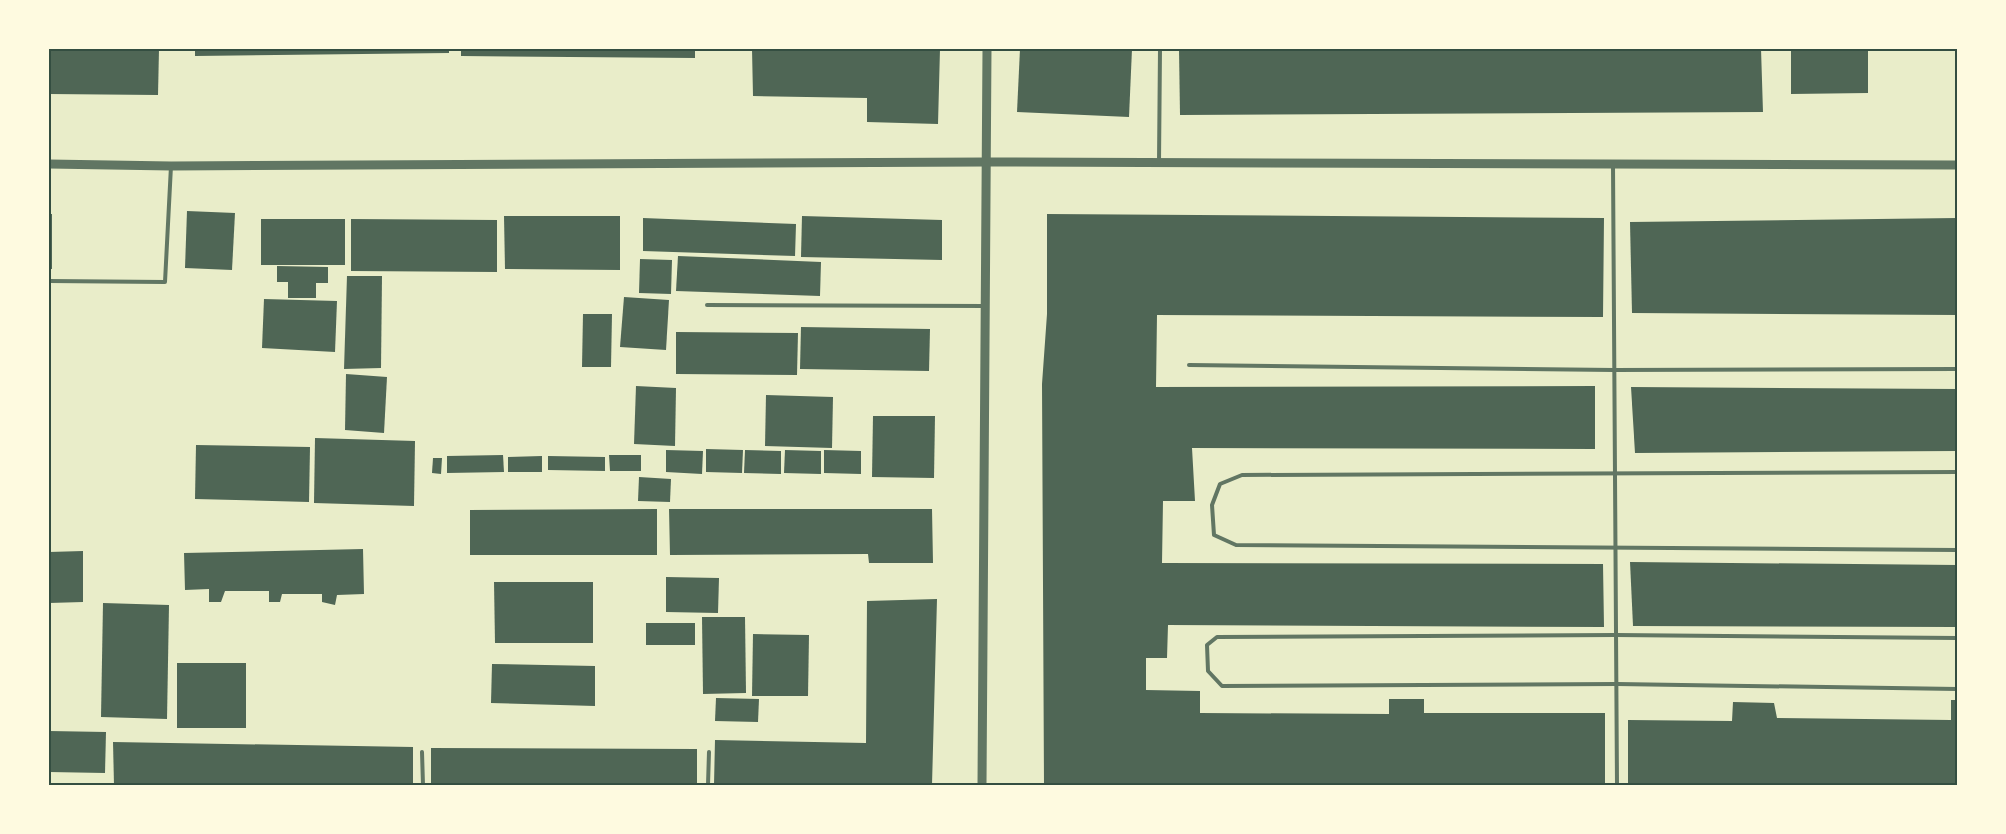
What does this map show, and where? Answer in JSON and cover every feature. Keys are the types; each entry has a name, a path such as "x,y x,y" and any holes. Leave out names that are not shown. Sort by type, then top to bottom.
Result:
{"street":[{"path":"982,785 987,49"},
{"path":"49,164 171,166 1159,162 1957,165"}],"lane":[{"path":"1159,162 1160,49"},
{"path":"1613,163 1617,785"},
{"path":"49,282 165,282 171,166"},
{"path":"706,305 985,306"},
{"path":"1189,365 1614,370 1957,369"},
{"path":"1957,472 1242,475 1220,484 1212,505 1214,535 1236,545 1957,550"},
{"path":"1957,638 1616,635 1217,637 1207,645 1208,671 1222,686 1617,684 1957,689"},
{"path":"422,752 423,785"},
{"path":"708,752 708,785"}],"building":[{"path":"49,49 159,49 158,95 49,94"},
{"path":"195,49 449,49 449,53 195,56"},
{"path":"461,49 695,49 695,58 461,56"},
{"path":"752,49 940,49 938,124 867,122 867,98 753,96"},
{"path":"1020,49 1132,49 1129,117 1017,112"},
{"path":"1179,49 1761,49 1763,112 1180,115"},
{"path":"1791,49 1868,49 1868,93 1791,94"},
{"path":"187,211 235,213 232,270 185,268"},
{"path":"49,214 52,214 52,269 49,269"},
{"path":"1047,214 1604,218 1603,317 1157,315 1156,387 1595,386 1595,449 1192,448 1195,501 1163,501 1162,563 1603,564 1604,627 1168,625 1167,658 1146,658 1146,690 1200,691 1200,713 1389,714 1389,699 1424,699 1424,713 1605,713 1605,785 1044,785 1042,384 1047,314"},
{"path":"504,216 620,216 620,270 505,269"},
{"path":"802,216 942,220 942,260 801,257"},
{"path":"643,218 796,224 795,256 643,251"},
{"path":"1957,218 1957,315 1632,313 1630,222"},
{"path":"261,219 345,219 345,265 261,265"},
{"path":"351,219 497,220 497,272 351,271"},
{"path":"678,256 821,262 820,296 676,291"},
{"path":"640,259 672,260 671,294 639,293"},
{"path":"277,266 328,267 328,283 316,283 316,298 288,298 288,282 277,282"},
{"path":"347,276 382,276 381,368 344,369"},
{"path":"624,297 669,300 666,350 620,347"},
{"path":"264,299 337,301 335,352 262,348"},
{"path":"583,314 612,314 611,367 582,367"},
{"path":"801,327 930,329 929,371 800,369"},
{"path":"676,332 798,333 797,375 676,374"},
{"path":"346,374 387,377 384,433 345,430"},
{"path":"636,386 676,388 675,446 634,444"},
{"path":"1631,387 1957,389 1957,451 1635,453"},
{"path":"766,395 833,397 832,448 765,446"},
{"path":"873,416 935,416 934,478 872,477"},
{"path":"315,438 415,441 414,506 314,503"},
{"path":"196,445 310,447 309,502 195,499"},
{"path":"706,449 743,450 742,473 706,472"},
{"path":"666,450 703,451 702,474 666,472"},
{"path":"745,450 781,451 781,474 744,473"},
{"path":"785,450 821,451 821,474 784,473"},
{"path":"824,450 861,451 861,474 824,473"},
{"path":"503,455 504,472 447,473 447,456"},
{"path":"609,455 641,455 641,471 610,471"},
{"path":"542,456 542,472 508,472 508,457"},
{"path":"548,456 605,457 605,471 548,470"},
{"path":"433,458 442,458 441,474 432,473"},
{"path":"639,477 671,479 670,502 638,501"},
{"path":"657,509 657,555 470,555 470,510"},
{"path":"669,509 932,509 933,563 869,563 868,554 670,555"},
{"path":"363,549 364,594 337,595 335,605 322,602 322,594 282,594 280,602 269,602 269,591 225,591 221,602 209,602 209,589 185,590 184,553"},
{"path":"83,551 83,602 49,603 49,552"},
{"path":"1630,562 1957,565 1957,627 1633,626"},
{"path":"666,577 719,578 718,613 666,612"},
{"path":"494,582 593,582 593,643 495,643"},
{"path":"937,599 932,785 714,785 715,740 866,743 867,601"},
{"path":"103,603 169,605 167,719 101,717"},
{"path":"702,617 745,617 746,693 703,694"},
{"path":"646,623 695,623 695,645 646,645"},
{"path":"753,634 809,635 808,696 752,696"},
{"path":"177,663 246,663 246,728 177,728"},
{"path":"492,664 595,666 595,706 491,703"},
{"path":"716,698 759,699 758,722 715,721"},
{"path":"1951,700 1957,700 1957,785 1628,785 1628,720 1732,721 1733,702 1774,703 1777,718 1951,720"},
{"path":"49,731 106,732 105,773 49,772"},
{"path":"113,742 413,747 413,785 114,785"},
{"path":"431,748 697,749 697,785 431,785"}]}
